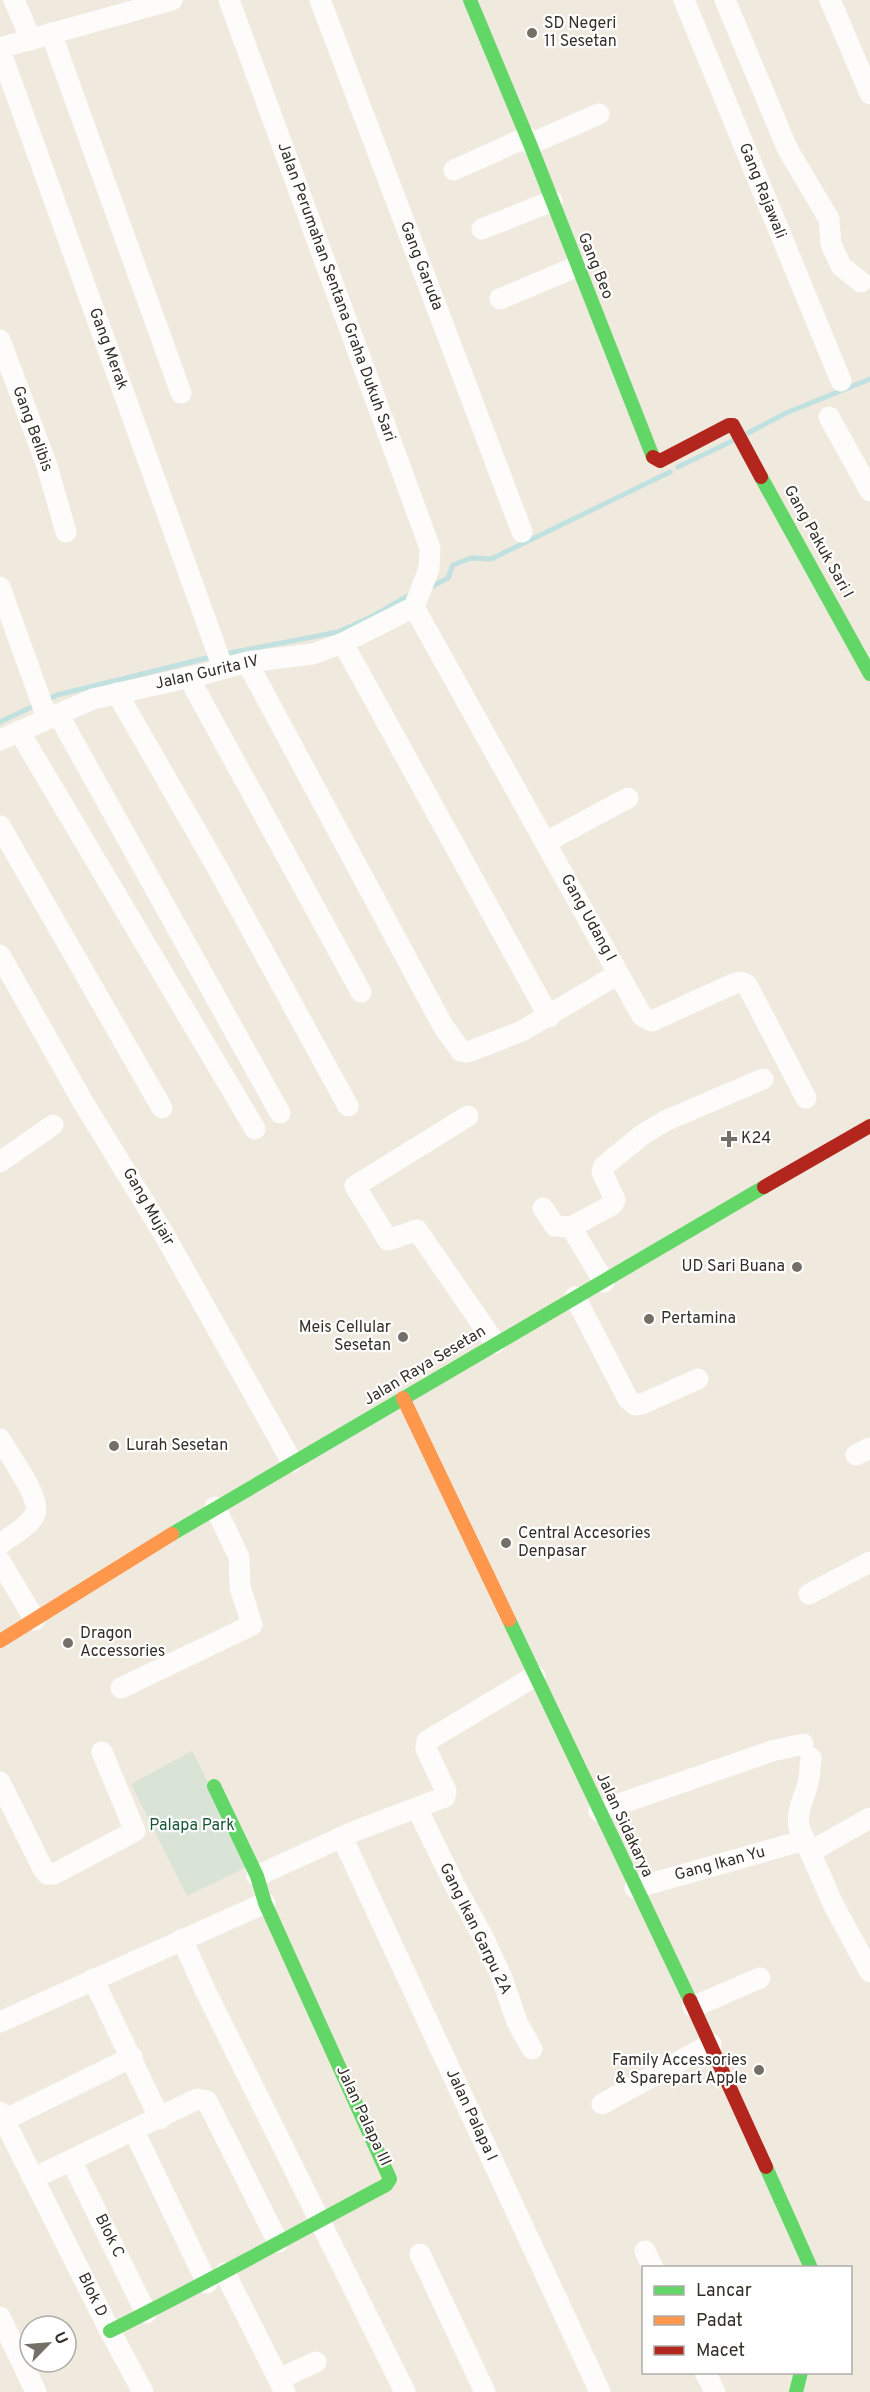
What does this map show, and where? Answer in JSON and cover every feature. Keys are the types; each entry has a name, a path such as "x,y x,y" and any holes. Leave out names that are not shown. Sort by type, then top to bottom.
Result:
{"street":[{"path":"14,0 31,40"},
{"path":"0,49 171,0"},
{"name":"Jalan Perumahan Sentana Graha Dukuh Sari","path":"229,0 430,548 429,569 417,598"},
{"name":"Gang Garuda","path":"320,0 522,532"},
{"name":"Gang Beo","path":"470,0 529,141 654,459 660,461 732,424 735,428"},
{"name":"Gang Rajawali","path":"684,0 841,381"},
{"path":"725,0 788,150 829,219 831,244 842,266 861,282"},
{"path":"830,0 870,94"},
{"path":"51,33 181,393"},
{"name":"Gang Merak","path":"0,49 219,657"},
{"path":"454,170 598,114"},
{"path":"482,229 552,201"},
{"path":"500,299 578,266"},
{"name":"Gang Belibis","path":"0,340 47,466 64,525"},
{"path":"829,417 870,491"},
{"name":"Gang Pakuk Sari I","path":"735,428 870,674"},
{"path":"0,587 38,690 50,715 280,1113"},
{"name":"Jalan Gurita IV","path":"6,731 93,699 189,678 219,657 247,662 313,654 343,643 417,598"},
{"name":"Gang Udang I","path":"417,598 546,842 642,1016 652,1021 741,982 747,985 806,1098"},
{"path":"343,643 549,1017"},
{"path":"247,662 438,1015 461,1051 468,1052 506,1038 549,1017 618,974"},
{"path":"189,678 361,992"},
{"path":"117,693 219,869 348,1106"},
{"path":"6,731 255,1129"},
{"path":"546,842 628,798"},
{"path":"0,826 162,1108"},
{"name":"Gang Mujair","path":"0,955 83,1102 165,1236 292,1462"},
{"path":"543,1208 555,1226 571,1227 612,1204 615,1197 602,1172 609,1160 665,1120 763,1079"},
{"path":"468,1116 355,1186 388,1240 417,1230 495,1343"},
{"path":"0,1162 53,1125"},
{"name":"Jalan Raya Sesetan","path":"0,1641 214,1507 870,1126"},
{"path":"571,1227 604,1282"},
{"path":"575,1298 628,1399 635,1405 698,1379"},
{"name":"Jalan Sidakarya","path":"403,1398 711,2044 810,2266"},
{"path":"0,1439 35,1499 37,1510 32,1520 0,1544"},
{"path":"121,1688 252,1625 240,1587 239,1557 214,1507"},
{"path":"0,1561 35,1620"},
{"path":"810,1594 870,1562"},
{"path":"257,1876 342,1837 443,1798 447,1794 426,1749 426,1742 535,1676"},
{"path":"599,1811 772,1751 807,1751 807,1785 798,1817 834,1906 863,1944 870,1972"},
{"path":"0,1782 43,1869 47,1874 54,1874 135,1831 102,1752"},
{"name":"Jalan Palapa III","path":"214,1786 257,1876 265,1903 390,2174 386,2186 320,2220"},
{"name":"Gang Ikan Garpu 2A","path":"417,1808 454,1886 482,1935 502,1978 517,2022 532,2049"},
{"name":"Gang Ikan Yu","path":"635,1887 808,1846 870,1818"},
{"name":"Jalan Palapa I","path":"342,1837 600,2392"},
{"path":"0,2022 265,1903"},
{"path":"182,1939 205,1990 405,2392"},
{"path":"693,2007 760,1978"},
{"path":"93,1979 160,2119"},
{"path":"603,2104 711,2044"},
{"path":"2,2116 132,2057"},
{"path":"34,2178 160,2119 197,2099 207,2101 278,2242"},
{"name":"Blok D","path":"2,2116 110,2331 207,2283 320,2220"},
{"path":"134,2131 207,2283"},
{"name":"Blok C","path":"71,2160 146,2313"},
{"path":"420,2254 485,2392"},
{"path":"225,2273 282,2386 316,2362"},
{"path":"0,2317 36,2392"},
{"path":"110,2331 143,2392"},
{"path":"706,2374 715,2392"},
{"path":"796,2392 801,2374"}],"green space":[{"name":"Palapa Park","path":"192,1751 251,1865 187,1896 131,1784"}],"waterway":[{"path":"748,433 786,413 870,379"},
{"path":"678,467 732,441"},
{"path":"427,589 448,578 453,565 471,558 491,559 670,472"},
{"path":"224,654 338,632 373,616 413,593"},
{"path":"47,700 57,695 215,656"},
{"path":"0,722 38,704"}],"traffic: fast":[{"path":"470,0 530,144 653,457"},
{"path":"761,477 870,674"},
{"path":"172,1534 764,1187"},
{"path":"509,1620 690,2000"},
{"path":"110,2331 386,2185 390,2179 265,1903 257,1876 214,1786"},
{"path":"766,2167 810,2266"},
{"path":"796,2392 800,2374"}],"traffic: slow":[{"path":"403,1398 509,1620"},
{"path":"0,1641 172,1534"}],"traffic: jam":[{"path":"653,457 660,461 733,425 761,477"},
{"path":"764,1187 870,1126"},
{"path":"690,2000 766,2167"}],"place":[{"name":"SD Negeri 11 Sesetan","path":"532,33"},
{"name":"K24","path":"729,1139"},
{"name":"UD Sari Buana","path":"797,1267"},
{"name":"Pertamina","path":"649,1319"},
{"name":"Meis Cellular Sesetan","path":"403,1337"},
{"name":"Lurah Sesetan","path":"114,1446"},
{"name":"Central Accesories Denpasar","path":"506,1543"},
{"name":"Dragon Accessories","path":"68,1643"},
{"name":"Family Accessories & Sparepart Apple","path":"759,2070"}]}
